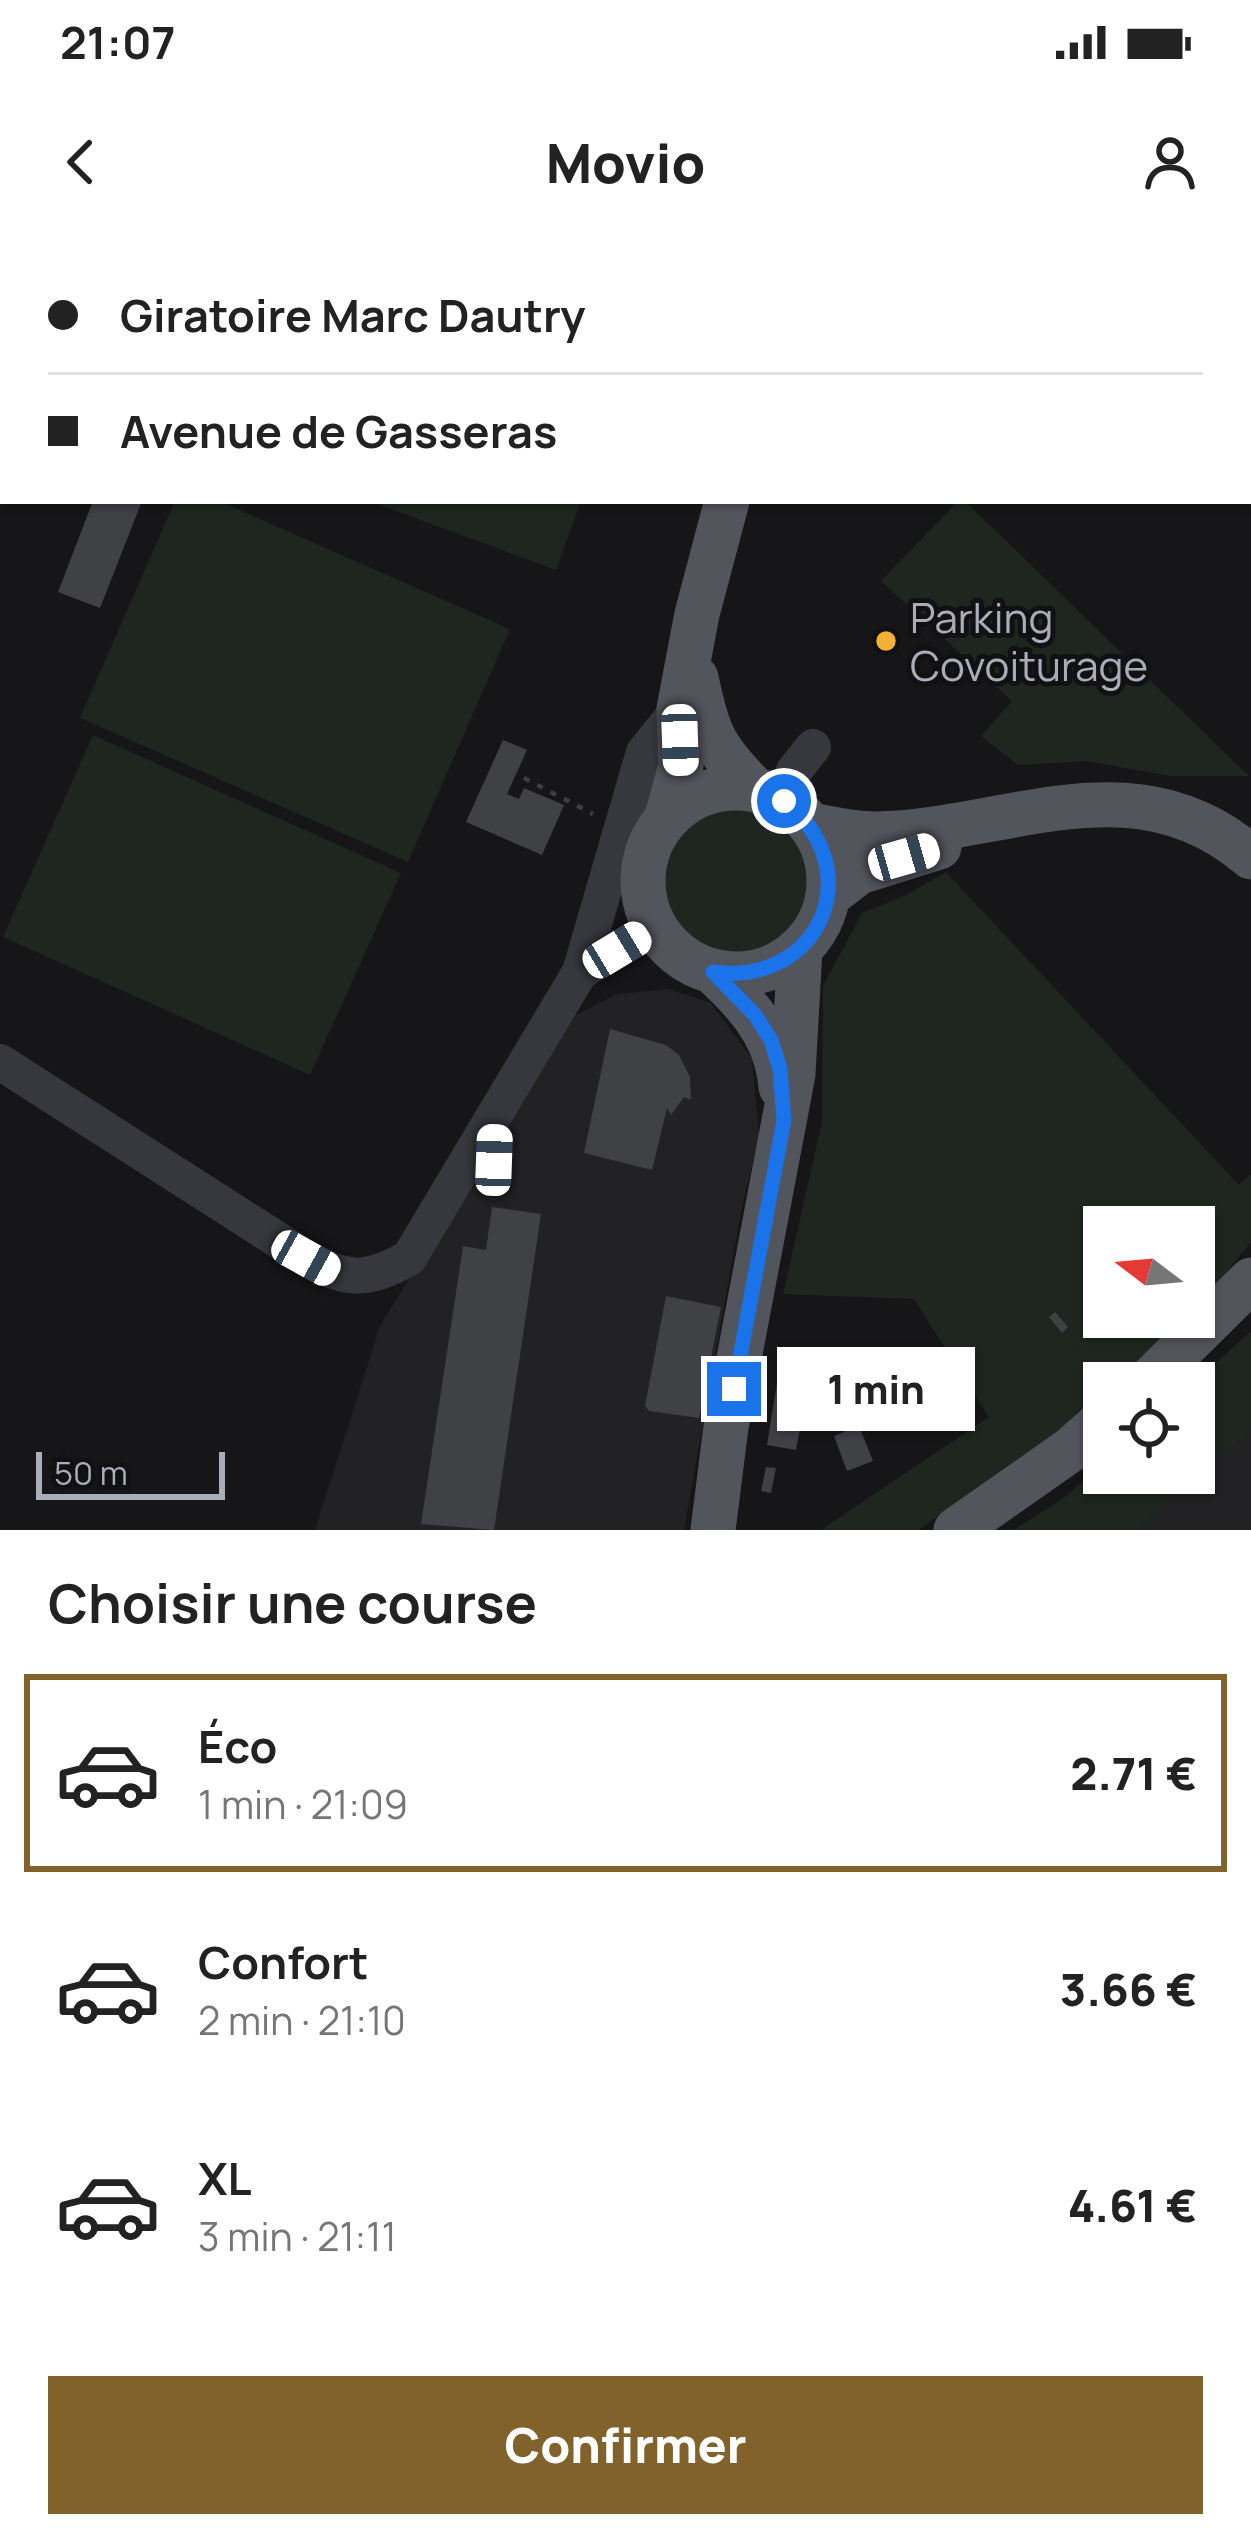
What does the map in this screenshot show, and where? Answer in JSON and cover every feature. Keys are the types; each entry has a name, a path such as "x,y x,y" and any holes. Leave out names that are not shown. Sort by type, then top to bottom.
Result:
{"main road":[{"path":"691,651 707,729 725,758 783,805 823,847 829,871 823,916 800,950 760,972 736,975 690,963 670,948 655,927 645,900 643,872 650,844 665,820 681,766 679,709 691,651 726,504"},
{"path":"665,820 697,796 736,788 873,834 1080,803 1136,805 1196,822 1251,857"},
{"path":"828,896 859,872 956,842 1079,825 1114,825 1184,842 1251,887"},
{"path":"713,1530 797,1037 800,950"},
{"path":"713,972 755,1015 771,1040 780,1069 784,1120"},
{"path":"1168,1362 1251,1280"},
{"path":"956,1530 1083,1439"}],"street":[{"path":"0,1062 336,1275 378,1275 409,1258 580,972 644,752 679,709"},
{"path":"783,805 794,771 813,747"},
{"path":"580,972 655,927"},
{"path":"494,1160 496,1117"}],"path":[{"path":"524,778 604,820 616,843"}],"shaded area":[{"path":"174,504 226,504 510,629 408,862 80,718"},
{"path":"377,504 580,504 556,570"},
{"path":"955,504 968,504 1249,776 1170,776 1086,761 1018,765 981,736 1012,701 881,581"},
{"path":"93,735 401,873 310,1075 3,937"},
{"path":"737,805 765,811 789,827 805,851 811,879 805,907 789,931 765,947 737,953 709,947 685,931 669,907 663,879 669,851 685,827 709,811"},
{"path":"946,872 1239,1185 1251,1174 1251,1242 1215,1286 1215,1206 1083,1206 1083,1338 1170,1338 1142,1362 1083,1362 1083,1414 918,1530 821,1530 989,1417 914,1299 783,1294 822,1122 823,986 862,913"},
{"path":"668,989 711,1003 752,1059 759,1136 684,1530 315,1530 380,1326 568,1019 617,994"},
{"path":"1251,1331 1251,1431 1215,1462 1215,1364"},
{"path":"1251,1431 1251,1530 1137,1530 1178,1494 1215,1494 1215,1462"},
{"path":"1083,1481 1083,1494 1178,1494 1137,1530 1013,1530"}],"building":[{"path":"92,504 141,504 100,608 58,592"},
{"path":"503,740 527,750 507,794 519,799 524,788 564,805 542,855 466,822"},
{"path":"610,1029 666,1045 679,1055 690,1077 691,1100 684,1097 671,1115 667,1108 652,1170 584,1153"},
{"path":"492,1207 541,1214 494,1530 421,1524 463,1246 486,1250"},
{"path":"666,1296 721,1307 699,1418 649,1411 645,1406"},
{"path":"1055,1312 1068,1327 1062,1333 1049,1317"},
{"path":"782,1352 794,1356 787,1402 815,1405 814,1413 803,1412 796,1450 767,1445"},
{"path":"844,1364 874,1373 870,1386 848,1379 840,1424 829,1419"},
{"path":"859,1426 873,1461 847,1471 834,1436"},
{"path":"766,1467 776,1468 771,1493 761,1491"}],"place":[{"name":"Parking Covoiturage","path":"886,641"}],"route":[{"path":"734,1389 784,1120 780,1069 771,1040 755,1015 713,972 760,972 781,963 800,950 823,916 829,871 823,847 811,825 784,801"}]}
